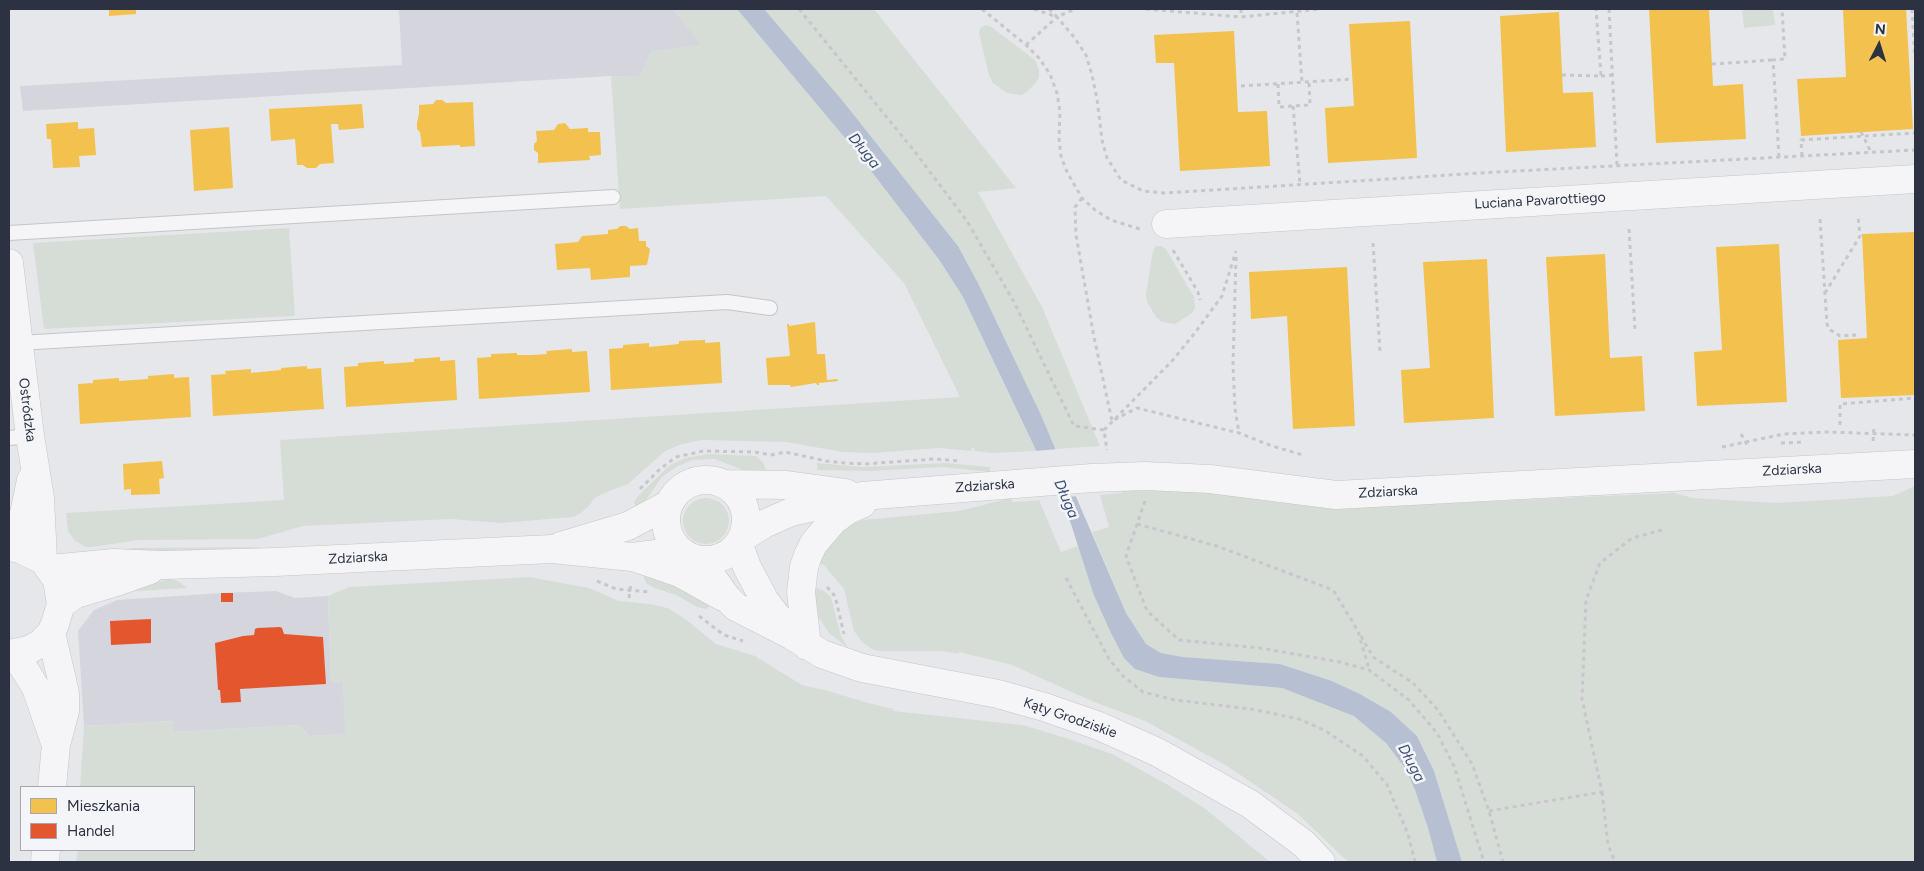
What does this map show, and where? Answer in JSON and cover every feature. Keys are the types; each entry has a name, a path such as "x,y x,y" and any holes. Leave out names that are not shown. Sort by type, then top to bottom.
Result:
{"street":[{"name":"Luciana Pavarottiego","path":"1162,234 1915,179"},
{"name":"Ostródzka","path":"9,263 18,343 19,437 34,466 40,498 47,565 57,580 61,604"},
{"name":"Zdziarska","path":"741,541 764,524 791,512 862,496 1092,478 1146,476 1210,479 1336,495 1915,464"},
{"name":"Ostródzka","path":"9,546 24,514 34,466"},
{"path":"711,480 724,484 734,491 744,507 746,525 741,541 731,552 722,558 711,561 690,556 671,541 666,529 666,516 669,504 676,493 686,485 698,481 711,480"},
{"name":"Zdziarska","path":"724,484 787,485 862,496"},
{"path":"799,641 802,580 804,568 814,544 833,521 848,510 889,494"},
{"name":"Zdziarska","path":"552,549 628,526 669,504"},
{"name":"Kąty Grodziskie","path":"741,541 749,572 765,601 799,641"},
{"path":"9,546 32,553 47,565"},
{"name":"Zdziarska","path":"47,565 113,563 163,565 275,562 552,549 632,557 690,556"},
{"name":"Kąty Grodziskie","path":"690,556 736,607 832,658 862,668 998,694 1044,707 1099,726 1157,752 1250,804 1304,844 1321,862"},
{"path":"632,557 680,573 727,598"},
{"name":"Zdziarska","path":"61,604 76,594 163,565"},
{"path":"56,745 36,688 12,654 29,650 41,643 51,633 59,615 61,604"},
{"path":"51,633 65,693 65,711 56,745 52,786"}],"lane":[{"path":"9,233 613,196"},
{"path":"18,343 727,302 770,308"}],"path":[{"path":"799,9 915,152 967,221 1014,302 1074,426 1104,430"},
{"path":"982,9 1026,44 1050,74 1057,93 1060,112 1059,138 1061,156 1067,172 1082,198 1095,210 1111,220 1162,234 1198,292 1200,300"},
{"path":"1034,9 1057,17"},
{"path":"1049,9 1081,46 1086,55 1097,99 1102,140 1108,158 1121,180 1143,191 1165,193 1915,150"},
{"path":"1026,44 1057,17 1075,9"},
{"path":"1146,9 1241,17 1320,9"},
{"path":"1241,9 1241,17"},
{"path":"1596,9 1601,76"},
{"path":"1609,9 1617,166"},
{"path":"1712,64 1784,59 1782,9"},
{"path":"1912,9 1915,58"},
{"path":"1297,12 1302,82"},
{"path":"1773,60 1779,157"},
{"path":"1562,75 1612,75"},
{"path":"1241,86 1352,79"},
{"path":"1278,84 1278,107 1310,105 1309,82"},
{"path":"1293,106 1300,184"},
{"path":"1802,156 1801,140 1861,134 1915,133"},
{"path":"1861,134 1872,152"},
{"path":"1082,198 1075,207 1076,235 1112,421"},
{"path":"1825,294 1860,236 1858,216"},
{"path":"1820,219 1827,324 1829,329 1840,336 1856,334"},
{"path":"1629,229 1635,330"},
{"path":"1374,243 1380,351"},
{"path":"1104,430 1172,361 1217,303 1222,296 1236,251 1233,365 1235,409 1239,433"},
{"path":"1840,426 1840,404 1915,398"},
{"path":"1112,421 1137,408 1239,433 1272,446 1303,455"},
{"path":"1873,443 1874,427"},
{"path":"1104,430 1107,450"},
{"path":"1717,448 1784,434 1827,432 1915,435"},
{"path":"1146,476 1145,503 1126,556 1147,611 1179,640 1260,648 1340,662 1369,670 1409,700 1436,733 1454,766 1484,862"},
{"path":"1137,524 1216,546 1333,590 1373,657 1413,683 1438,710 1472,764 1489,811 1503,862"},
{"path":"1615,862 1608,845 1602,792 1582,699 1586,600 1600,563 1632,538 1666,528"},
{"path":"1066,578 1109,659 1123,676 1143,692 1175,700 1252,708 1299,719 1324,730 1364,756 1387,785 1408,834 1415,862"},
{"path":"826,587 835,596 846,638 855,651 862,668"},
{"path":"630,590 653,592"},
{"path":"694,612 705,620"},
{"path":"1358,631 1369,670"},
{"path":"1489,811 1602,792"}],"shaded area":[{"path":"399,9 673,9 702,45 651,52 640,77 611,76 23,111 20,86 402,65"},
{"path":"673,9 737,9 855,150 940,261 963,297 1036,451 991,453 975,451 974,448 971,451 939,448 871,453 843,452 786,442 702,440 682,444 665,451 628,484 595,498 588,507 572,517 501,523 451,519 303,526 258,539 139,540 92,547 86,547 75,541 68,531 66,513 284,500 280,440 960,397 904,283 826,196 620,209 611,76 640,77 651,52 701,45"},
{"path":"764,9 874,9 1016,188 978,192 1042,307 1100,446 1056,449 978,283 958,246 842,100"},
{"path":"1742,9 1773,9 1775,25 1744,28"},
{"path":"985,25 990,26 1035,60 1039,76 1027,92 1021,95 1007,93 993,83 989,75 979,33 980,28"},
{"path":"289,228 295,316 44,329 33,243"},
{"path":"1156,246 1166,249 1194,297 1195,308 1192,313 1175,324 1162,322 1156,317 1147,302 1146,294 1153,251"},
{"path":"708,454 756,456 763,462 767,473 746,471 715,459 692,460 676,467 662,477 637,510 634,502 638,496 670,465 685,458"},
{"path":"817,463 862,467 945,463 990,467 990,472 942,467 871,471 817,470"},
{"path":"1915,486 1915,862 1462,862 1434,771 1417,736 1391,712 1360,694 1332,681 1280,664 1183,657 1161,653 1146,644 1126,613 1092,532 1109,527 1100,495 1121,493 1122,489 1167,489 1359,507 1674,493 1693,498 1776,503 1893,496"},
{"path":"701,498 711,498 725,508 729,521 725,534 719,540 711,544 701,544 687,534 683,526 683,516 693,502"},
{"path":"1011,498 1012,502 1039,500 1061,552 1078,546 1093,593 1135,669 1159,677 1282,688 1354,715 1370,728 1386,743 1405,768 1428,828 1437,862 1348,862 1298,814 1227,766 1145,721 1094,702 1012,665 959,652 959,654 942,651 878,651 861,641 854,631 844,589 824,565 816,563 827,544 847,527 863,520 959,511"},
{"path":"262,547 252,548 103,553 131,548"},
{"path":"643,574 657,577 712,604 706,609 697,607 676,595 652,587 646,583"},
{"path":"529,577 589,588 619,601 650,604 667,608 684,618 716,644 755,656 802,685 893,709 893,711 1023,725 1112,754 1168,785 1207,810 1270,862 76,862 78,851 195,851 195,786 80,786 84,726 174,721 174,732 299,725 309,736 345,734 343,682 331,683 328,596 349,587"},
{"path":"170,579 178,581 187,588 121,592"},
{"path":"812,586 824,591 831,597 841,636 848,648 829,633 819,618 815,609"},
{"path":"276,591 295,598 328,596 331,682 343,682 346,734 309,736 299,725 174,732 173,721 84,726 78,631 94,610 117,600"}],"water":[{"name":"Długa","path":"737,9 764,9 842,100 958,246 978,283 1040,413 1126,613 1146,644 1161,653 1183,657 1280,664 1332,681 1360,694 1391,712 1417,736 1434,771 1462,862 1437,862 1428,828 1405,768 1386,743 1354,716 1282,688 1159,677 1135,669 1124,658 1093,593 1071,524 963,297 940,261 855,150"}],"pier":[{"path":"1059,449 1079,496 1056,498 1034,451"}],"building: Mieszkania":[{"path":"109,9 136,9 136,14 109,16"},
{"path":"1649,9 1709,9 1713,86 1743,84 1746,139 1656,143"},
{"path":"1843,9 1906,9 1913,129 1801,136 1797,79 1846,77"},
{"path":"1559,12 1563,93 1593,92 1596,147 1506,152 1500,16"},
{"path":"1410,21 1417,158 1328,163 1325,108 1354,106 1349,24"},
{"path":"1234,31 1238,112 1267,111 1270,166 1180,171 1174,63 1156,63 1154,35"},
{"path":"436,100 442,100 446,103 473,102 475,146 422,147 420,132 417,129 419,105 433,104"},
{"path":"362,104 364,128 339,130 338,124 331,124 334,163 320,164 316,168 297,165 295,139 271,141 269,109"},
{"path":"78,122 78,129 94,128 96,155 79,156 80,167 53,168 51,139 47,139 46,124"},
{"path":"565,123 570,129 588,128 588,132 600,132 601,155 589,156 590,160 538,163 538,153 534,150 534,144 537,141 536,131 554,130 558,124"},
{"path":"229,127 233,188 194,191 190,130"},
{"path":"620,226 626,226 630,229 638,228 639,241 646,241 646,246 650,249 647,265 630,266 630,277 591,280 590,268 557,270 555,244 578,242 582,236 608,234 608,230 617,229"},
{"path":"1915,232 1915,395 1841,398 1838,340 1867,338 1862,234"},
{"path":"1779,244 1787,402 1697,406 1694,352 1722,350 1716,247"},
{"path":"1605,254 1610,358 1642,356 1645,411 1555,416 1546,257"},
{"path":"1487,259 1494,418 1404,423 1401,370 1430,368 1423,262"},
{"path":"1347,267 1355,426 1293,429 1287,316 1251,319 1249,272"},
{"path":"815,322 817,354 825,354 827,380 837,379 838,381 819,383 819,385 816,383 791,387 790,385 768,385 766,358 790,356 787,324 789,326"},
{"path":"705,340 705,343 720,342 722,383 611,390 609,349 623,348 623,345 649,343 649,347 679,344 679,341"},
{"path":"572,349 572,352 587,351 590,392 479,399 477,358 491,357 491,354 517,353 517,355 532,355 547,354 546,351"},
{"path":"440,357 440,361 455,360 457,400 346,407 344,367 358,366 358,363 384,361 384,364 414,362 414,359"},
{"path":"307,366 307,369 321,368 324,409 213,416 211,375 226,374 225,371 251,369 251,373"},
{"path":"174,374 174,378 189,377 191,417 80,424 78,384 93,383 93,380 119,378 119,381 148,379 148,376"},
{"path":"162,461 164,478 159,479 160,494 131,495 131,489 124,490 123,464"}],"building: Handel":[{"path":"221,593 233,593 233,602 221,602"},
{"path":"151,619 151,643 111,645 110,621"},
{"path":"280,627 284,634 323,637 326,684 240,689 241,702 221,703 220,690 218,690 215,643 254,635 257,628"}]}
